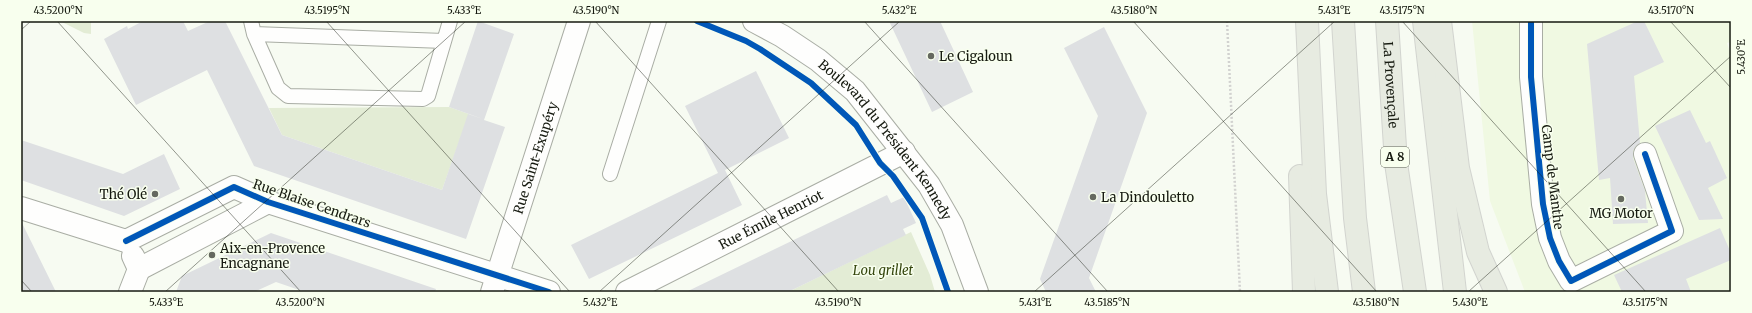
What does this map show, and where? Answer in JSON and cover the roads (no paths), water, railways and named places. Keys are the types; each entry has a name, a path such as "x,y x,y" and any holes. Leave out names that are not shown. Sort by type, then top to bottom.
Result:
{"highway":[{"path":"1299,21 1300,190 1304,292"},
{"path":"1307,21 1315,194 1327,292"},
{"path":"1343,21 1355,218 1364,292"},
{"name":"La Provençale","path":"1387,21 1396,163 1415,292"},
{"path":"1424,21 1455,292"},
{"path":"1440,21 1458,168 1478,252 1496,292"}],"street":[{"name":"Boulevard du Président Kennedy","path":"754,21 782,36 818,60 855,91 929,185 952,226 977,292"},
{"name":"Camp de Manthe","path":"1531,21 1531,77 1543,204 1550,238 1559,260 1575,286 1672,232 1645,154"},
{"name":"Rue Saint-Exupéry","path":"495,284 578,22"},
{"name":"Rue Émile Henriot","path":"635,290 904,152"},
{"name":"Rue Blaise Cendrars","path":"126,241 234,187 268,202 495,284 549,292"},
{"name":"Rue Blaise Cendrars","path":"139,269 268,202"},
{"path":"21,208 126,241 139,269 130,292"}],"lane":[{"path":"444,41 252,28 278,88 288,96 423,99 428,96 450,21"},
{"path":"610,174 659,21"}],"place":[{"name":"Le Cigaloun","path":"931,56"},
{"name":"Thé Olé","path":"155,194"},
{"name":"La Dindouletto","path":"1093,197"},
{"name":"MG Motor","path":"1621,199"},
{"name":"Aix-en-Provence Encagnane","path":"212,255"}],"park label":[{"name":"Lou grillet","path":"883,270"}]}
